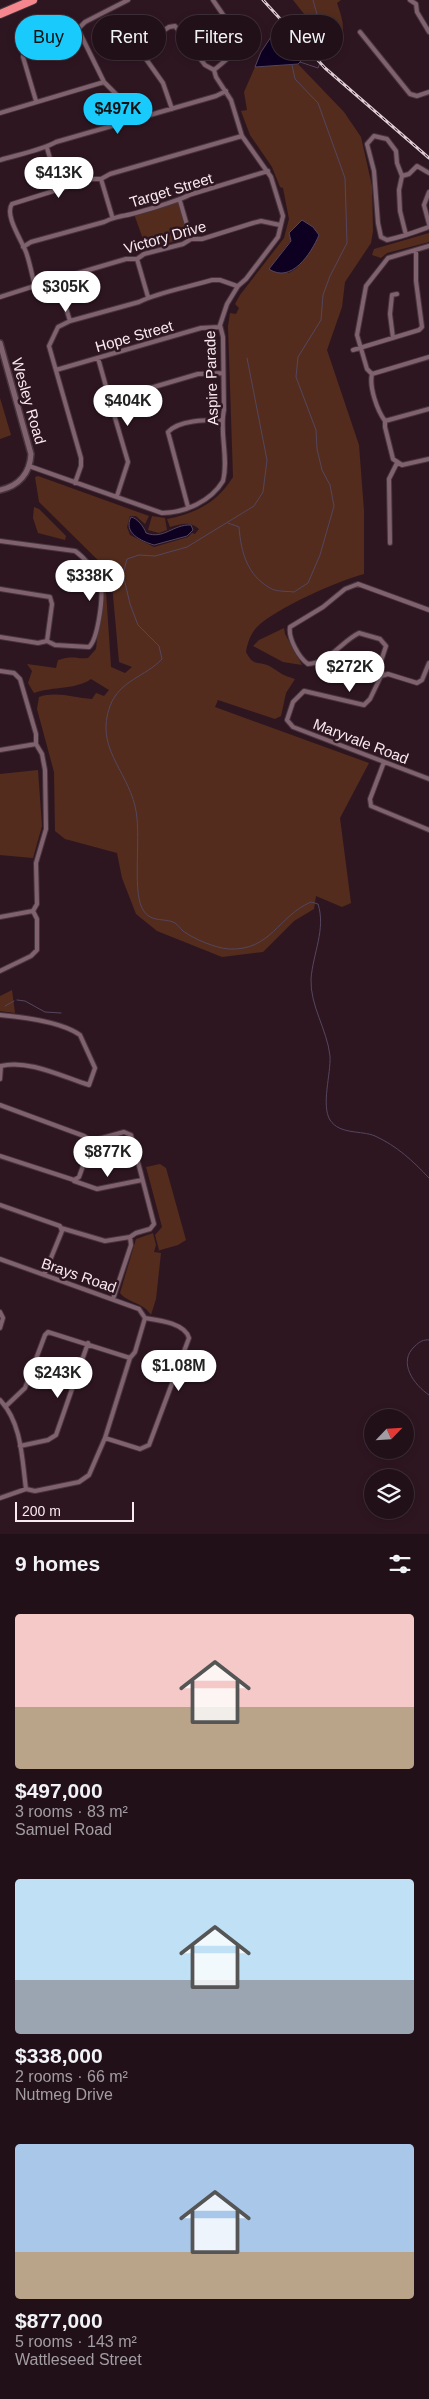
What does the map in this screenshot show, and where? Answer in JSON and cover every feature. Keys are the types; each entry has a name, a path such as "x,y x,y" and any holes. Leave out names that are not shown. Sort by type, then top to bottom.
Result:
{"highway":[{"path":"0,14 33,0"}],"street":[{"path":"82,25 128,0"},
{"path":"212,0 239,38 227,58 214,70"},
{"path":"410,0 416,4 417,12 429,32"},
{"path":"416,4 423,0"},
{"name":"Aspire Parade","path":"29,466 107,495 118,496 126,502 158,512 178,512 198,504 223,481 224,430 221,420 224,410 223,339 220,327 227,304 237,286 246,279 278,237 283,213 268,171 242,136 232,101 215,76 214,70 205,65 175,26 167,28 142,45 141,52 163,83 172,109"},
{"path":"360,32 410,94 417,96 429,92"},
{"path":"82,37 104,82 117,95 125,121"},
{"path":"24,60 36,101"},
{"path":"0,113 26,107 36,101 46,101 104,82"},
{"path":"0,160 36,148 47,148 56,142 216,96 226,91"},
{"path":"35,286 23,247 18,239 10,206 92,179 101,180 110,174 242,136"},
{"path":"406,235 400,211 399,190 402,176 397,163 396,151 391,143 381,136 369,139 367,147 374,171 380,234 387,240 406,235 429,226 424,205 429,192"},
{"path":"47,148 59,189"},
{"path":"402,176 409,174 419,166 429,173"},
{"name":"Target Street","path":"23,247 31,242 104,222 112,216 122,216 170,201 180,201 189,195 268,171"},
{"path":"101,180 112,216"},
{"path":"180,201 191,239"},
{"name":"Victory Drive","path":"0,297 50,282 58,282 68,276 126,259 137,259 146,253 184,244 191,239 202,238 256,222 280,224"},
{"path":"372,374 367,369 357,331 362,316 366,286 388,258 429,246"},
{"path":"353,350 419,330 423,325 416,281 416,250"},
{"path":"137,259 148,297"},
{"path":"75,483 81,466 81,458 50,342 58,327 70,321 139,302 148,297 158,297 215,280 237,286"},
{"path":"58,282 70,321"},
{"path":"394,338 390,302 392,295 397,294"},
{"name":"Hope Street","path":"56,370 201,328 220,327"},
{"name":"Wesley Road","path":"0,343 29,441 31,454 29,466"},
{"path":"372,374 429,357"},
{"path":"98,358 107,390 113,399 113,411 128,462 118,496"},
{"path":"113,399 198,374 222,373"},
{"path":"372,374 371,382 380,412 385,420 384,427 392,457 397,463 404,465 429,459"},
{"path":"385,420 429,409"},
{"path":"188,507 168,432 198,421 221,420"},
{"path":"390,543 389,479 397,463"},
{"path":"0,490 17,483 29,466"},
{"path":"0,541 73,550 80,555 100,581 101,590 96,634 91,645 86,648 57,645 47,640 38,642 0,637"},
{"path":"429,610 362,585 354,585 290,627 290,636 302,659 308,664 314,663 336,651 360,633 380,639 386,646 380,664 383,675 417,683 422,680 429,663"},
{"path":"0,589 50,597 52,604 47,640"},
{"path":"0,670 12,672 19,677 36,734 36,744 42,754 46,825 36,863 37,904 33,911 0,917"},
{"name":"Maryvale Road","path":"383,675 378,680 369,702 364,705 304,691 292,705 288,722 293,727 429,779"},
{"path":"0,750 36,744"},
{"path":"384,762 370,799 371,806 429,830"},
{"path":"0,971 31,956 36,950 37,919 33,911"},
{"path":"0,1014 46,1023 75,1032 80,1035 95,1068 89,1085 25,1066 8,1064 0,1065 0,1079"},
{"path":"0,1105 91,1140 128,1132 131,1135 154,1224 150,1229 130,1237 105,1241 61,1228 60,1226 0,1205"},
{"path":"74,1180 79,1177 91,1140"},
{"path":"0,1156 97,1189 142,1180"},
{"path":"44,1275 62,1231 61,1228"},
{"path":"113,1299 131,1246 130,1237"},
{"name":"Brays Road","path":"0,1259 139,1309 145,1318"},
{"path":"0,1312 3,1318 0,1328"},
{"path":"0,1498 26,1489 35,1490 80,1482 89,1475 105,1438 130,1358 134,1352 145,1318 160,1319 186,1332 189,1338 149,1446 140,1449 105,1438"},
{"path":"6,1406 26,1388 46,1333 52,1331 130,1358"},
{"path":"20,1446 48,1440 56,1436 88,1343"},
{"path":"0,1400 6,1406 14,1422 20,1446 26,1489"}],"shaded area":[{"path":"293,0 341,0 337,3 340,15 305,15"},
{"path":"271,37 271,60 301,61 298,64 255,67 258,60 261,60 261,52"},
{"path":"298,64 344,112 361,137 372,186 373,231 371,243 345,282 342,307 327,350 359,445 364,511 364,574 324,589 292,604 266,620 253,632 246,652 249,657 254,662 267,665 295,679 286,693 281,716 275,719 218,700 215,707 369,763 340,818 351,903 342,907 316,896 314,909 294,921 263,952 222,957 157,931 136,914 122,878 117,853 65,839 55,831 54,772 37,709 39,697 59,695 92,699 96,693 104,696 109,690 91,679 78,685 34,693 28,683 32,671 27,664 56,668 58,660 71,657 88,658 96,649 102,590 100,579 76,550 77,548 105,576 111,667 125,673 132,667 119,662 111,573 39,502 35,477 38,476 149,516 145,524 136,516 130,516 127,527 130,535 154,547 188,537 192,533 195,534 199,529 196,526 186,524 170,527 167,519 187,514 213,500 233,477 228,326 230,313 236,314 239,308 235,304 240,295 284,238 289,219 283,188 280,187 272,167 250,135 241,111 247,110 244,92 255,67","holes":["319,236 297,268 289,273 269,269 291,240"]},
{"path":"178,201 190,236 147,250 134,214"},
{"path":"302,220 313,227 319,235 311,250 299,265 292,270 285,273 277,273 269,269 291,241 289,233"},
{"path":"429,233 429,242 387,253 381,258 372,255 374,249"},
{"path":"0,398 11,435 0,439"},
{"path":"34,507 39,509 66,536 65,540 38,533 33,518"},
{"path":"152,516 165,518 167,530 159,533 148,530"},
{"path":"131,517 140,523 146,533 152,535 158,535 185,525 191,525 193,530 187,536 154,545 139,539 131,532 129,523"},
{"path":"284,628 285,634 302,665 283,662 253,646 259,640"},
{"path":"38,770 42,826 33,858 0,855 0,774"},
{"path":"12,990 15,1013 0,1011 0,996"},
{"path":"160,1164 166,1168 186,1240 178,1245 157,1251 159,1250 155,1235 162,1227 146,1167"},
{"path":"153,1233 156,1245 154,1252 161,1253 156,1299 151,1315 144,1307 127,1299 120,1293 136,1239"}],"waterway":[{"path":"300,62 318,68 326,47 313,0"},
{"path":"228,523 239,527 241,545 247,562 262,583 278,591 294,592 308,583 320,555 334,506 330,485 322,470 317,449 316,430 296,377 298,357 321,320 323,295 330,276 347,243 345,178 318,103 295,79 292,65"},
{"path":"247,358 267,460 263,492 254,506 187,547 155,556 139,555 127,559 123,574 130,604 138,625 159,646 162,659 120,690 114,697 106,721 106,734 109,746 135,806 138,831 137,874 139,899 142,908 149,916 171,921 183,931 199,940 217,947 229,949 243,948 265,939 300,908 311,902 318,904 321,923 312,969 311,989 326,1036 330,1056 326,1098 327,1114 334,1125 339,1128 369,1134 390,1144 404,1154 429,1178"},
{"path":"17,1000 25,1001 45,1012 61,1013"},
{"path":"5,1006 14,1001"},
{"path":"429,1340 420,1342 410,1352 407,1359 413,1379 429,1395"}],"railway":[{"path":"263,0 325,68 429,158"}]}
